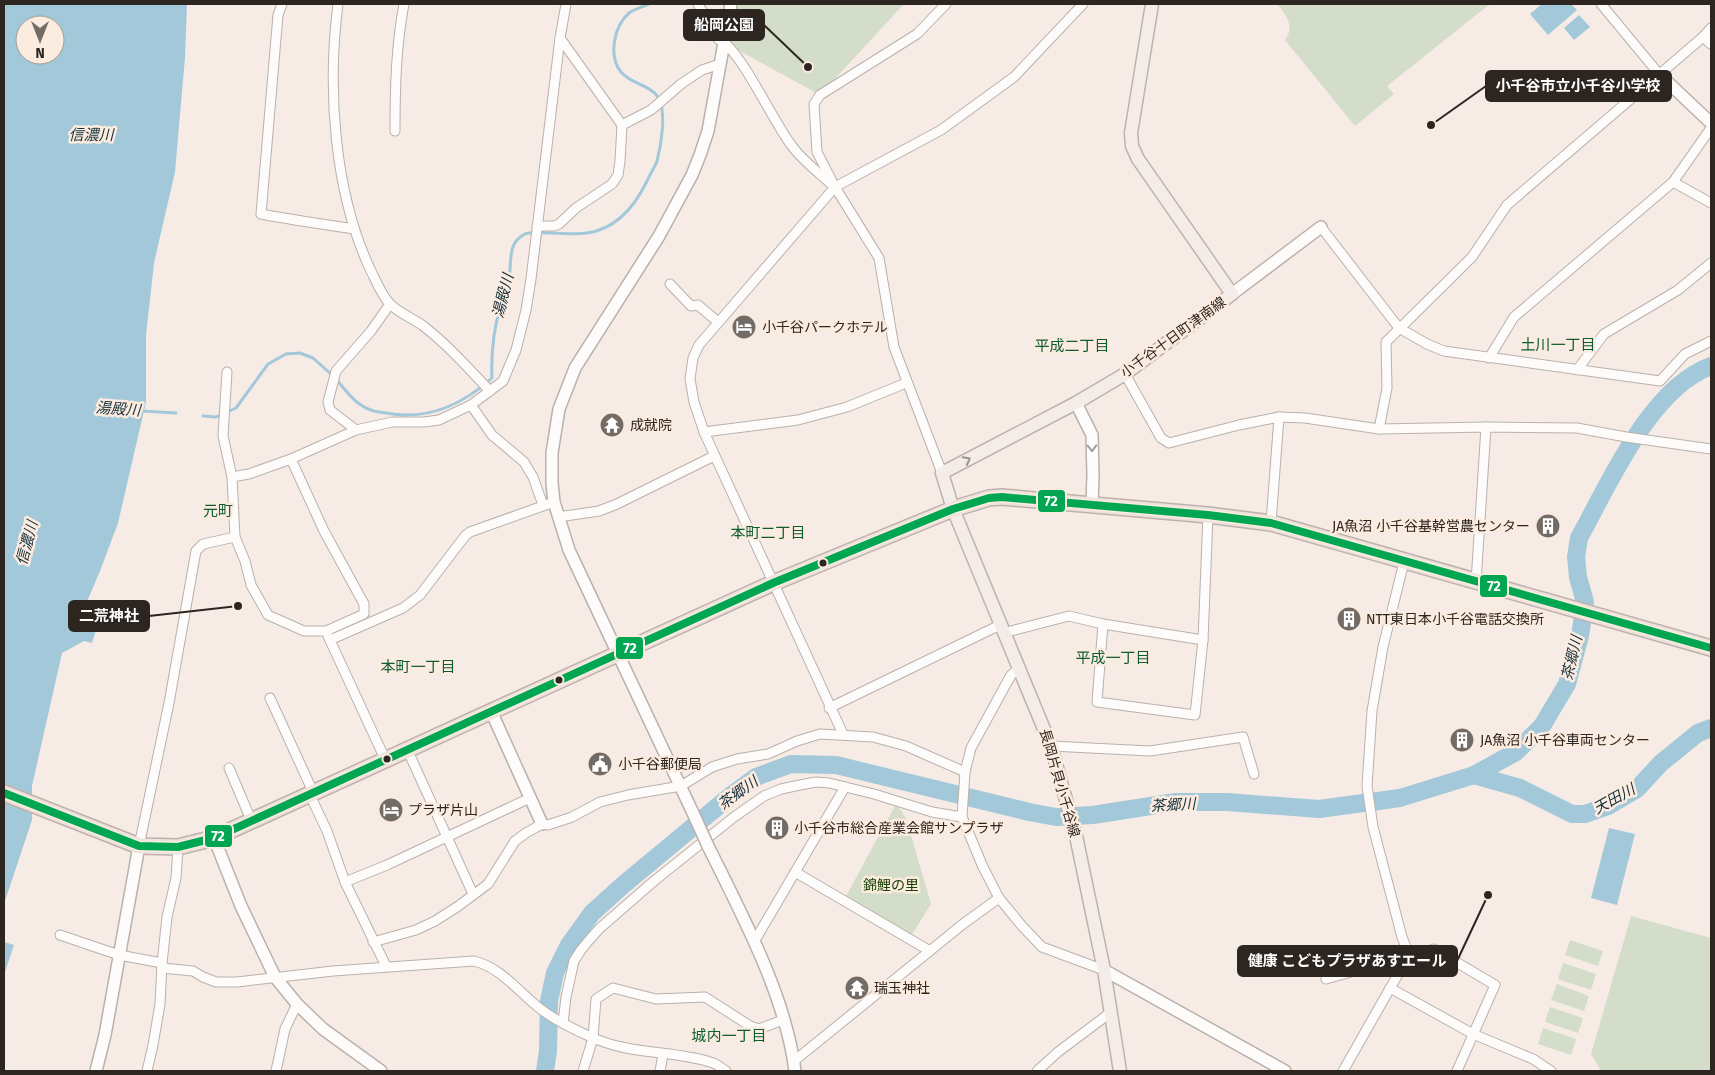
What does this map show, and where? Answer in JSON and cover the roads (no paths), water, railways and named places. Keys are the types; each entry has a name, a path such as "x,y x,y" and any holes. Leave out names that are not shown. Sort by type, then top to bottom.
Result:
{"highway":[{"path":"4,792 139,846 178,847 214,838 773,583 954,509 989,498 1002,497 1092,504 1271,523 1711,648"}],"main road":[{"name":"小千谷十日町津南線","path":"942,473 1076,403 1125,374 1232,294 1138,159 1132,146 1131,134 1152,4"},
{"path":"942,473 954,509"},
{"name":"長岡片貝小千谷線","path":"954,509 1051,746 1076,836 1104,970 1120,1071"}],"street":[{"path":"282,4 278,15 261,214 354,229"},
{"path":"338,4 332,62 334,117 344,192 365,260 390,304 422,325 445,344 487,388"},
{"path":"394,131 395,72 399,29 404,4"},
{"path":"232,477 249,474 292,459 356,430 392,422 439,420 471,405 487,388 503,381 516,350 526,310 560,38 566,4"},
{"path":"698,4 718,38 725,41 745,67 792,147 835,187"},
{"path":"549,503 552,453 562,400 575,368 659,236 692,176 708,131 731,4"},
{"path":"942,473 906,383 894,347 879,258 835,187 817,152 814,104 820,95 917,34 946,4"},
{"path":"843,734 829,708 704,432 694,402 690,379 693,358 699,345 718,322 835,187 941,130 1014,77 1083,4"},
{"path":"1601,4 1659,74 1711,123"},
{"path":"1378,429 1387,388 1386,342 1472,256 1508,205 1703,37 1711,28"},
{"path":"1703,37 1711,44"},
{"path":"537,227 559,224 576,208 612,184 618,175 620,161 622,125 560,38"},
{"path":"622,125 651,110 681,84 702,70 720,64"},
{"path":"1490,358 1514,317 1674,182 1711,128"},
{"path":"1674,182 1711,203"},
{"path":"1232,294 1321,227 1399,328 1444,351 1660,381 1685,354 1711,340"},
{"path":"1577,370 1604,334 1678,290 1711,263"},
{"path":"670,284 691,306 698,305 718,322"},
{"path":"356,430 330,410 328,402 336,371 371,331 390,304"},
{"path":"227,372 223,436 232,477 235,537 245,561 251,585 268,615 304,631 328,636 403,608 420,595 470,532 549,503"},
{"path":"1125,374 1161,438 1169,443 1239,425 1280,417 1305,418 1378,429 1486,426 1577,428 1626,437 1711,448"},
{"path":"704,432 798,420 847,407 906,383"},
{"path":"1076,403 1092,435 1092,504"},
{"path":"471,405 492,435 524,462 558,518 570,550 754,942 784,1020 794,1066 930,951 999,898"},
{"path":"1271,523 1280,417"},
{"path":"1476,582 1486,426"},
{"path":"558,518 599,511 617,504 714,456"},
{"path":"292,459 324,531 364,604 364,614 328,636"},
{"path":"1103,624 1097,702 1194,715 1204,640 1208,515"},
{"path":"96,1071 139,846 169,703 196,551 203,544 235,537"},
{"path":"1404,562 1383,646 1372,711 1367,786 1373,827 1402,937 1409,955"},
{"path":"829,708 1002,629 1070,616 1103,624 1204,640"},
{"path":"328,636 384,759"},
{"path":"1020,668 1011,675 980,730 965,772 962,815 983,867 999,898 1022,926 1042,946 1104,970 1285,1071"},
{"path":"270,698 327,831 345,882 386,966"},
{"path":"491,711 542,824"},
{"path":"373,942 416,930 435,921 488,884 515,841 542,824 548,825 572,817 600,802 681,786 712,768 737,759 768,754 797,741 820,734 873,737 906,746 965,772"},
{"path":"1051,746 1150,751 1243,737 1254,774"},
{"path":"407,749 473,894"},
{"path":"229,768 251,820"},
{"path":"560,1021 574,961 600,928 654,881 734,817 764,796 781,789 816,782 874,794 932,812 962,815"},
{"path":"754,942 845,787"},
{"path":"345,882 530,798"},
{"path":"214,838 241,906 275,977 297,1004 322,1029 381,1071"},
{"path":"147,1071 160,1004 167,917 176,878 178,847"},
{"path":"795,872 930,951"},
{"path":"60,935 119,955 162,966 193,971 216,982 237,982 386,966 474,961 484,963 502,975 540,1008 593,1038 629,1049 711,1062 726,1071"},
{"path":"1326,979 1409,955 1434,950 1494,985 1457,1071"},
{"path":"1343,1071 1409,955"},
{"path":"583,1071 593,1038 596,999 614,988 656,999 705,997 750,1026 759,1029 784,1020"},
{"path":"1390,988 1473,1034 1533,1059 1551,1071"},
{"path":"276,1071 285,1029 297,1004"},
{"path":"1037,1071 1058,1052 1110,1013"},
{"path":"660,1071 663,1054"}],"water":[{"name":"信濃川","path":"4,4 187,4 185,57 175,172 154,263 146,335 146,402 118,523 80,618 97,627 92,643 84,641 62,653 32,786 32,820 4,904"},
{"path":"1542,4 1571,4 1577,10 1548,35 1530,14"},
{"path":"1579,15 1590,27 1574,40 1564,28"},
{"path":"1609,828 1635,834 1617,905 1591,898"},
{"path":"4,942 14,945 5,972 4,972"}],"waterway":[{"name":"湯殿川","path":"336,379 352,397 366,408 376,412 416,415 444,409 469,396 492,378 494,334 509,279 511,254 514,244 523,235 529,233 582,234 607,227 623,215 637,199 656,163 663,119 661,103 655,93 621,72 617,65 614,50 616,33 624,19 629,13 649,4"},
{"name":"湯殿川","path":"203,416 216,417 236,408 268,364 286,354 300,353 313,358 332,375"},
{"name":"茶郷川","path":"545,1071 548,1051 549,1001 555,973 569,945 592,913 729,797 756,777 791,764 836,765 1056,817 1093,815 1176,802 1227,802 1319,809 1400,798 1474,775 1516,752 1542,726 1567,684 1580,636 1585,602 1578,577 1576,557 1579,538 1633,440 1650,416 1689,377 1711,366"},
{"name":"湯殿川","path":"142,411 176,413"},
{"name":"天田川","path":"1474,775 1520,788 1572,814 1585,814 1608,806 1637,789 1661,763 1698,733 1711,728"}],"place":[{"name":"船岡公園","path":"808,67"},
{"name":"小千谷市立小千谷小学校","path":"1431,125"},
{"name":"小千谷パークホテル","path":"744,327"},
{"name":"成就院","path":"612,425"},
{"name":"JA魚沼 小千谷基幹営農センター","path":"1548,526"},
{"name":"二荒神社","path":"238,606"},
{"name":"NTT東日本小千谷電話交換所","path":"1349,619"},
{"name":"JA魚沼 小千谷車両センター","path":"1462,740"},
{"name":"小千谷郵便局","path":"600,764"},
{"name":"プラザ片山","path":"391,810"},
{"name":"小千谷市総合産業会館サンプラザ","path":"777,828"},
{"name":"健康 こどもプラザあすエール","path":"1488,895"},
{"name":"瑞玉神社","path":"857,988"}],"district":[{"name":"土川一丁目","path":"1558,345"},
{"name":"平成二丁目","path":"1072,346"},
{"name":"元町","path":"218,511"},
{"name":"本町二丁目","path":"768,533"},
{"name":"平成一丁目","path":"1113,658"},
{"name":"本町一丁目","path":"418,667"},
{"name":"城内一丁目","path":"729,1036"}],"park label":[{"name":"錦鯉の里","path":"891,885"}]}
